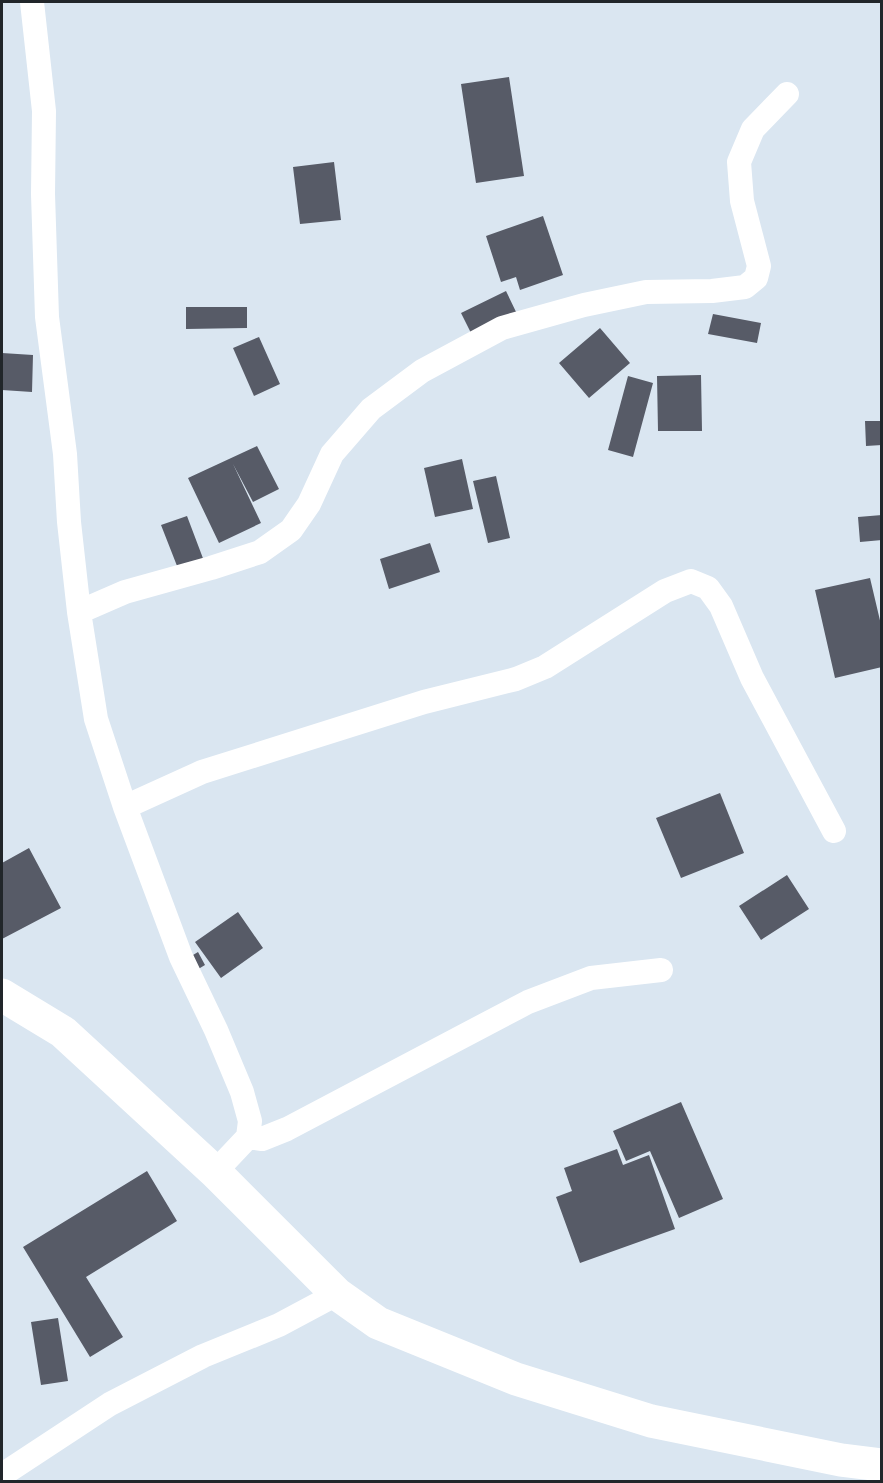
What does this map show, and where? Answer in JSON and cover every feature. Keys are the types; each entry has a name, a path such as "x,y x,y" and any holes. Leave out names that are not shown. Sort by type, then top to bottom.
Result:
{"street":[{"path":"32,2 44,111 47,317 65,454 69,522 79,612 96,719 125,807 181,957 216,1030 242,1092 250,1121 248,1137 215,1172"},
{"path":"79,612 125,592 260,552 291,530 309,504 332,454 371,409 422,371 502,328 585,305 646,292 712,291 745,287 756,278 759,266 742,201 739,162 753,129 787,94"},
{"path":"125,807 202,772 424,702 516,679 545,667 665,591 691,581 708,588 721,606 752,678 834,831"},
{"path":"248,1137 262,1139 287,1129 528,1002 591,978 660,970"},
{"path":"2,995 63,1032 215,1172 337,1294 378,1323 527,1382 651,1421 841,1460 882,1464"},
{"path":"2,1475 110,1404 203,1356 279,1325 337,1294"}],"building":[{"path":"509,77 524,176 476,183 461,84"},
{"path":"334,162 341,220 300,224 293,167"},
{"path":"543,216 563,275 520,290 516,277 501,282 486,236"},
{"path":"506,291 518,316 473,337 461,313"},
{"path":"186,307 247,307 247,328 186,329"},
{"path":"713,314 761,323 757,343 708,334"},
{"path":"600,328 630,363 589,398 559,363"},
{"path":"259,337 280,384 254,396 233,348"},
{"path":"2,353 33,355 32,392 2,390"},
{"path":"701,375 702,431 658,431 657,376"},
{"path":"628,376 653,383 633,457 608,450"},
{"path":"865,421 882,421 882,445 866,446"},
{"path":"257,446 279,489 253,502 233,464 261,523 219,543 188,478"},
{"path":"462,459 473,509 435,517 424,468"},
{"path":"496,476 510,538 488,543 473,481"},
{"path":"882,515 882,540 860,542 858,517"},
{"path":"187,516 204,561 179,571 161,525"},
{"path":"430,543 440,572 389,589 380,559"},
{"path":"870,578 882,629 882,667 835,678 815,590"},
{"path":"720,793 744,853 681,878 656,818"},
{"path":"29,848 61,908 2,939 2,863"},
{"path":"787,875 809,909 761,940 739,906"},
{"path":"238,912 263,948 221,978 195,942"},
{"path":"198,952 205,965 195,971 188,958"},
{"path":"681,1102 723,1199 679,1218 650,1151 626,1161 613,1131"},
{"path":"617,1149 623,1165 649,1155 675,1229 580,1263 556,1197 572,1191 564,1168"},
{"path":"147,1171 177,1221 86,1277 123,1337 90,1357 23,1247"},
{"path":"58,1318 68,1381 41,1385 31,1322"}]}
